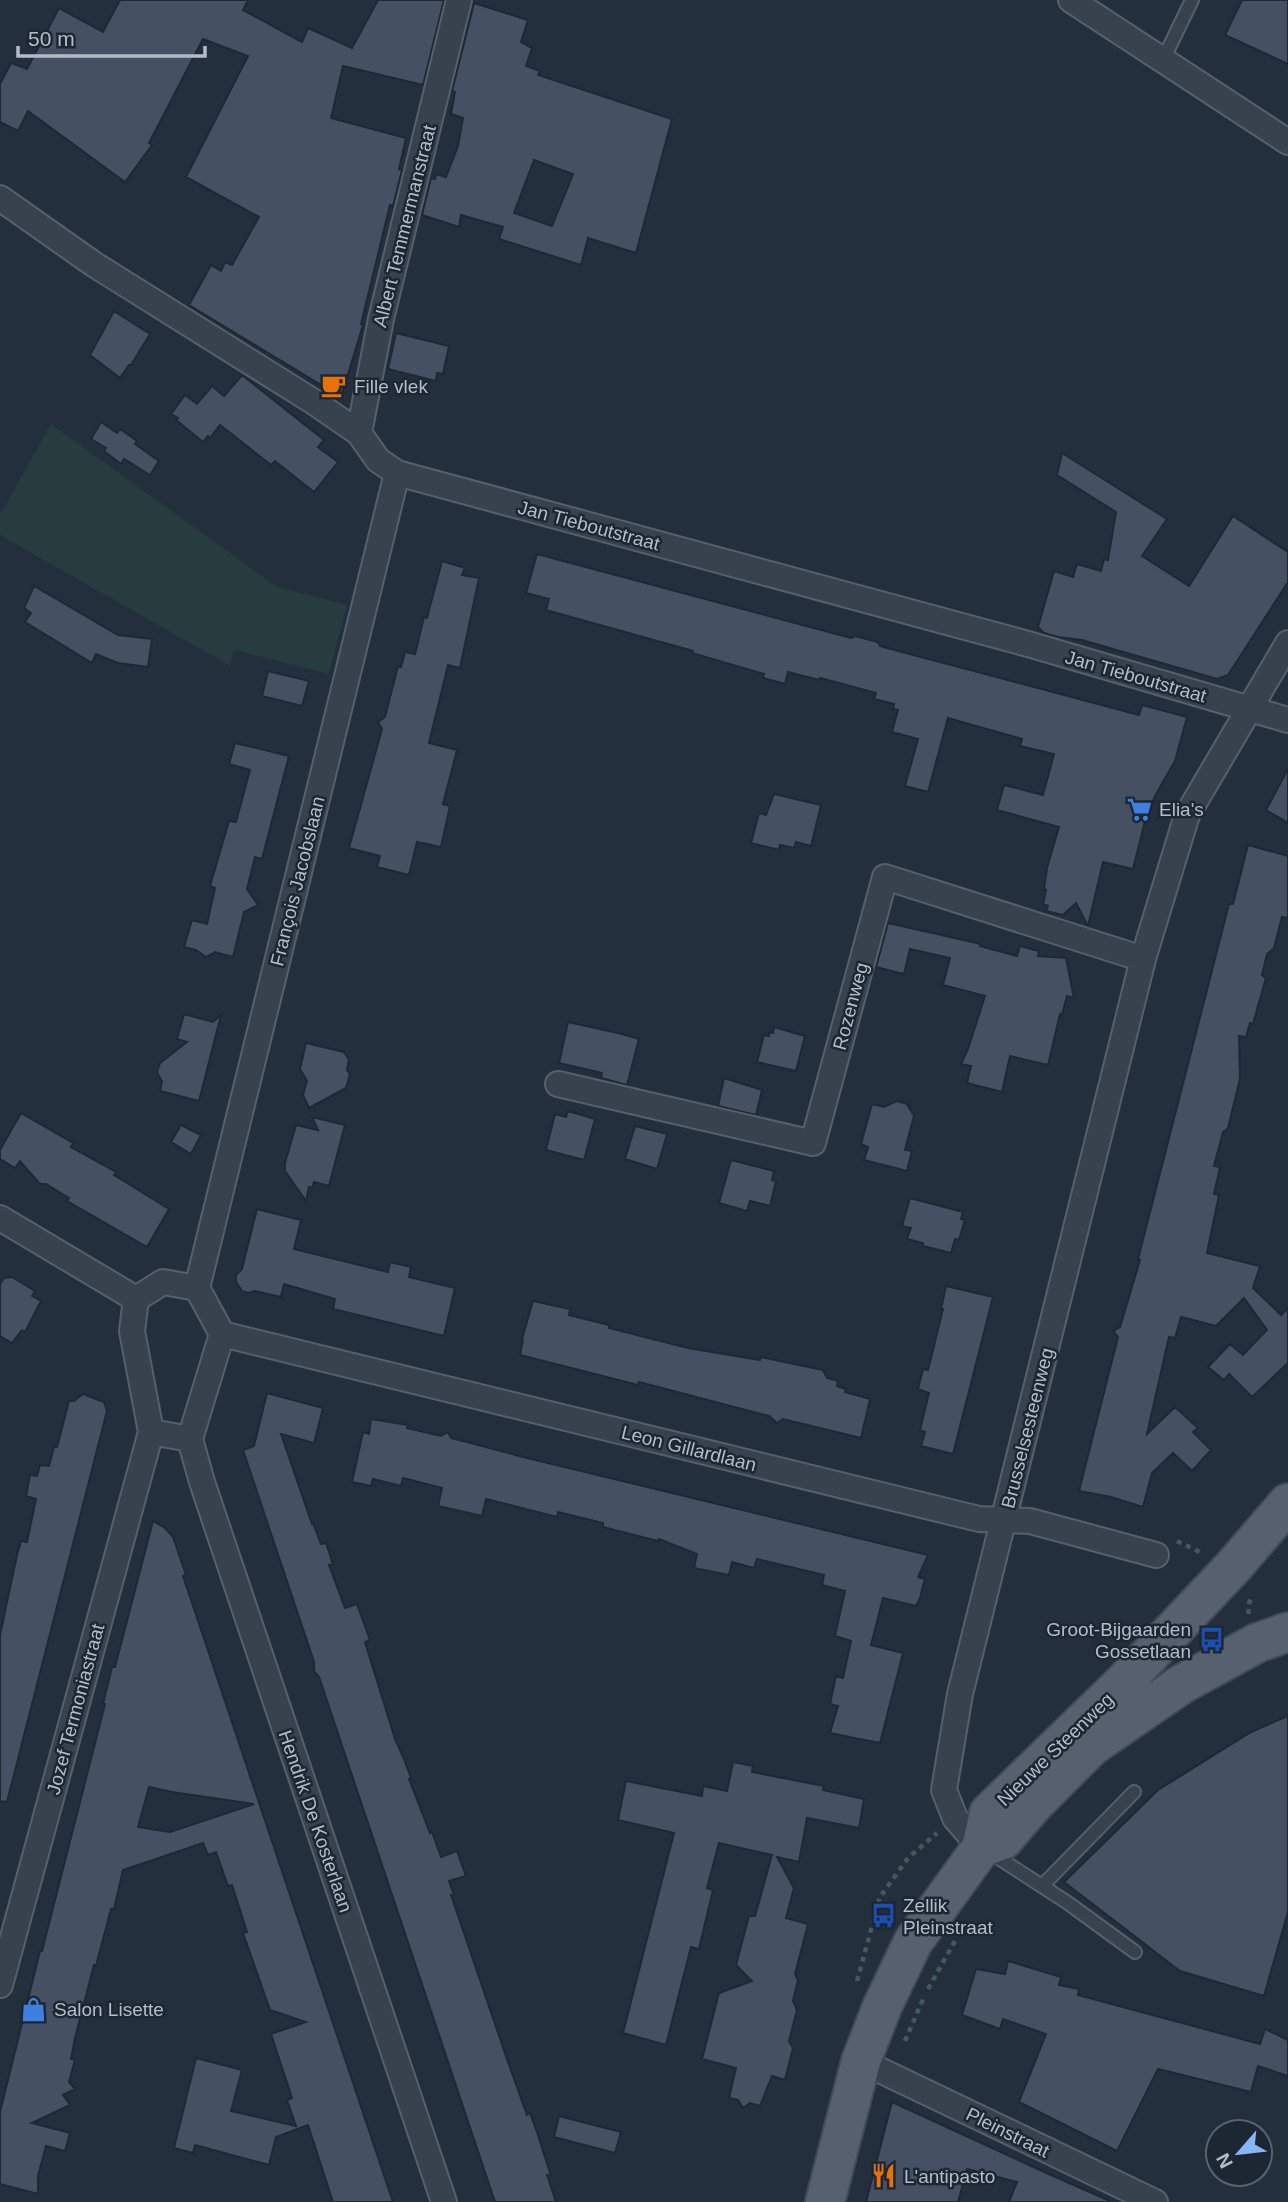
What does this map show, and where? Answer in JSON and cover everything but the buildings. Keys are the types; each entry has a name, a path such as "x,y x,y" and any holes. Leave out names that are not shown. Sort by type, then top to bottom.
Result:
{"main road":[{"name":"Nieuwe Steenweg","path":"981,1847 989,1813 1125,1681 1243,1577 1288,1503"},
{"name":"Nieuwe Steenweg","path":"981,1847 1003,1840 1099,1733 1182,1684 1273,1638"},
{"path":"825,2202 861,2061 885,2000 913,1942 981,1847"}],"street":[{"path":"1071,0 1288,142"},
{"name":"Albert Temmermanstraat","path":"359,433 381,319 457,11"},
{"name":"Jan Tieboutstraat","path":"0,198 95,265 359,433 379,460 397,473 1028,644 1288,720"},
{"name":"François Jacobslaan","path":"197,1288 397,473"},
{"name":"Brusselsesteenweg","path":"981,1847 955,1818 944,1790 960,1694 1143,959 1187,815 1288,643"},
{"name":"Rozenweg","path":"558,1084 813,1143 885,877 1143,959"},
{"path":"0,1218 136,1299"},
{"path":"163,1282 197,1288 222,1334 191,1438 151,1432 132,1331 136,1299 163,1282"},
{"name":"Leon Gillardlaan","path":"222,1334 979,1519 1030,1521 1156,1555"},
{"name":"Jozef Termoniastraat","path":"0,1985 8,1923 151,1432"},
{"name":"Hendrik De Kosterlaan","path":"191,1438 202,1482 444,2202"},
{"name":"Pleinstraat","path":"861,2061 1154,2202"}],"lane":[{"path":"1163,60 1192,0"},
{"path":"1042,1886 1134,1791"},
{"path":"981,1847 1042,1886 1135,1952"}],"path":[{"path":"1156,1555 1176,1541 1243,1577 1252,1631 1273,1638"}],"green space":[{"path":"51,424 277,587 347,605 329,674 234,650 230,666 0,535 0,515"}],"place":[{"name":"Fille vlek","path":"334,386"},
{"name":"Elia's","path":"1139,809"},
{"name":"Groot-Bijgaarden Gossetlaan","path":"1211,1640"},
{"name":"Zellik Pleinstraat","path":"883,1916"},
{"name":"Salon Lisette","path":"34,2009"},
{"name":"L'antipasto","path":"884,2176"}]}
